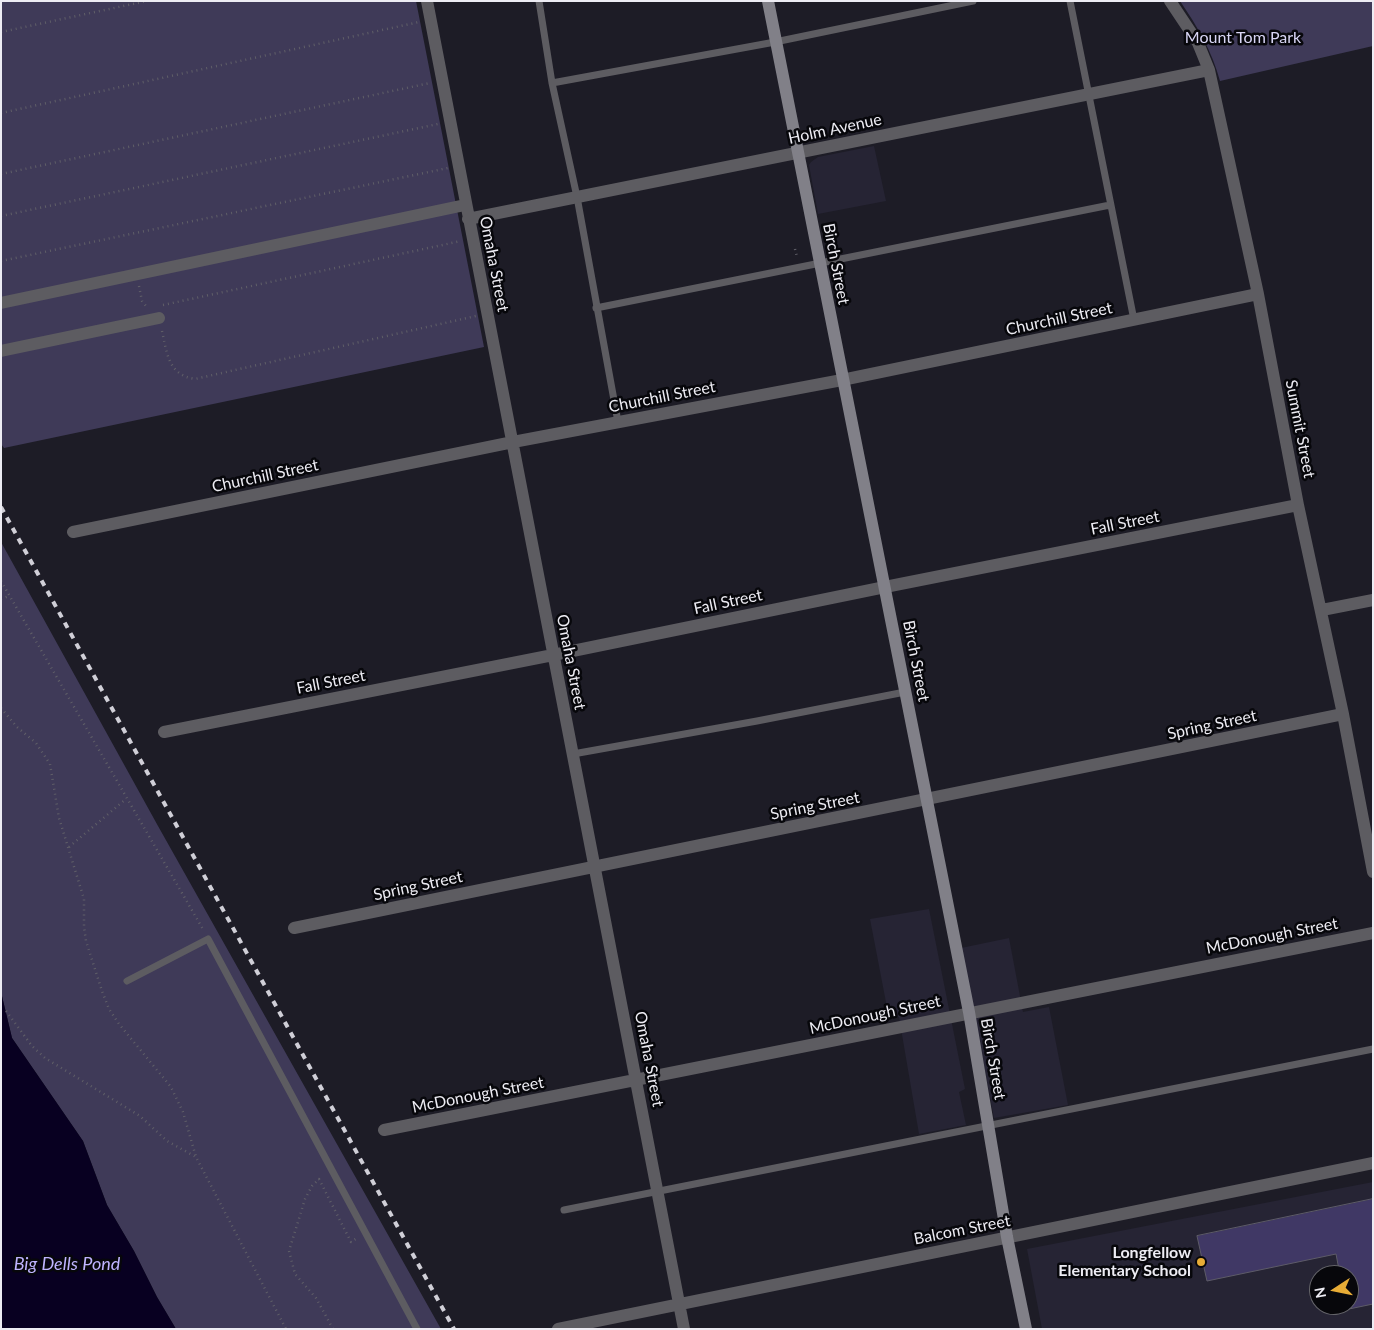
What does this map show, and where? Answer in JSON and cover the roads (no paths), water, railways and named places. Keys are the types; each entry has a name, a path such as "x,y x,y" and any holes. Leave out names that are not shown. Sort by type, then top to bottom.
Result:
{"main road":[{"name":"Birch Street","path":"768,1 968,1012 1007,1237 1026,1329"}],"street":[{"name":"Omaha Street","path":"426,1 684,1329"},
{"name":"Summit Street","path":"1170,1 1198,44 1208,70 1258,294 1298,505 1322,610 1373,872"},
{"name":"Holm Avenue","path":"468,219 1208,70"},
{"path":"1,303 465,205"},
{"name":"Churchill Street","path":"73,532 513,442 842,380 1258,294"},
{"path":"1,351 158,312"},
{"name":"Fall Street","path":"164,732 1298,505"},
{"path":"1322,610 1373,600"},
{"name":"Spring Street","path":"294,928 1343,714"},
{"name":"McDonough Street","path":"384,1130 637,1081 968,1012 1373,932"},
{"name":"Balcom Street","path":"558,1329 1373,1163"}],"lane":[{"path":"539,1 552,83 577,197 618,422"},
{"path":"552,83 776,42 973,1"},
{"path":"1070,1 1134,320"},
{"path":"596,308 1110,205"},
{"path":"573,754 905,692"},
{"path":"127,981 208,938 417,1329"},
{"path":"564,1210 1373,1048"}],"water":[{"name":"Big Dells Pond","path":"1,992 12,1038 83,1141 107,1205 176,1329 1,1329"}],"railway":[{"path":"1,507 454,1329"}],"place":[{"name":"Longfellow Elementary School","path":"1201,1262"}],"park label":[{"name":"Mount Tom Park","path":"1243,38"}]}
